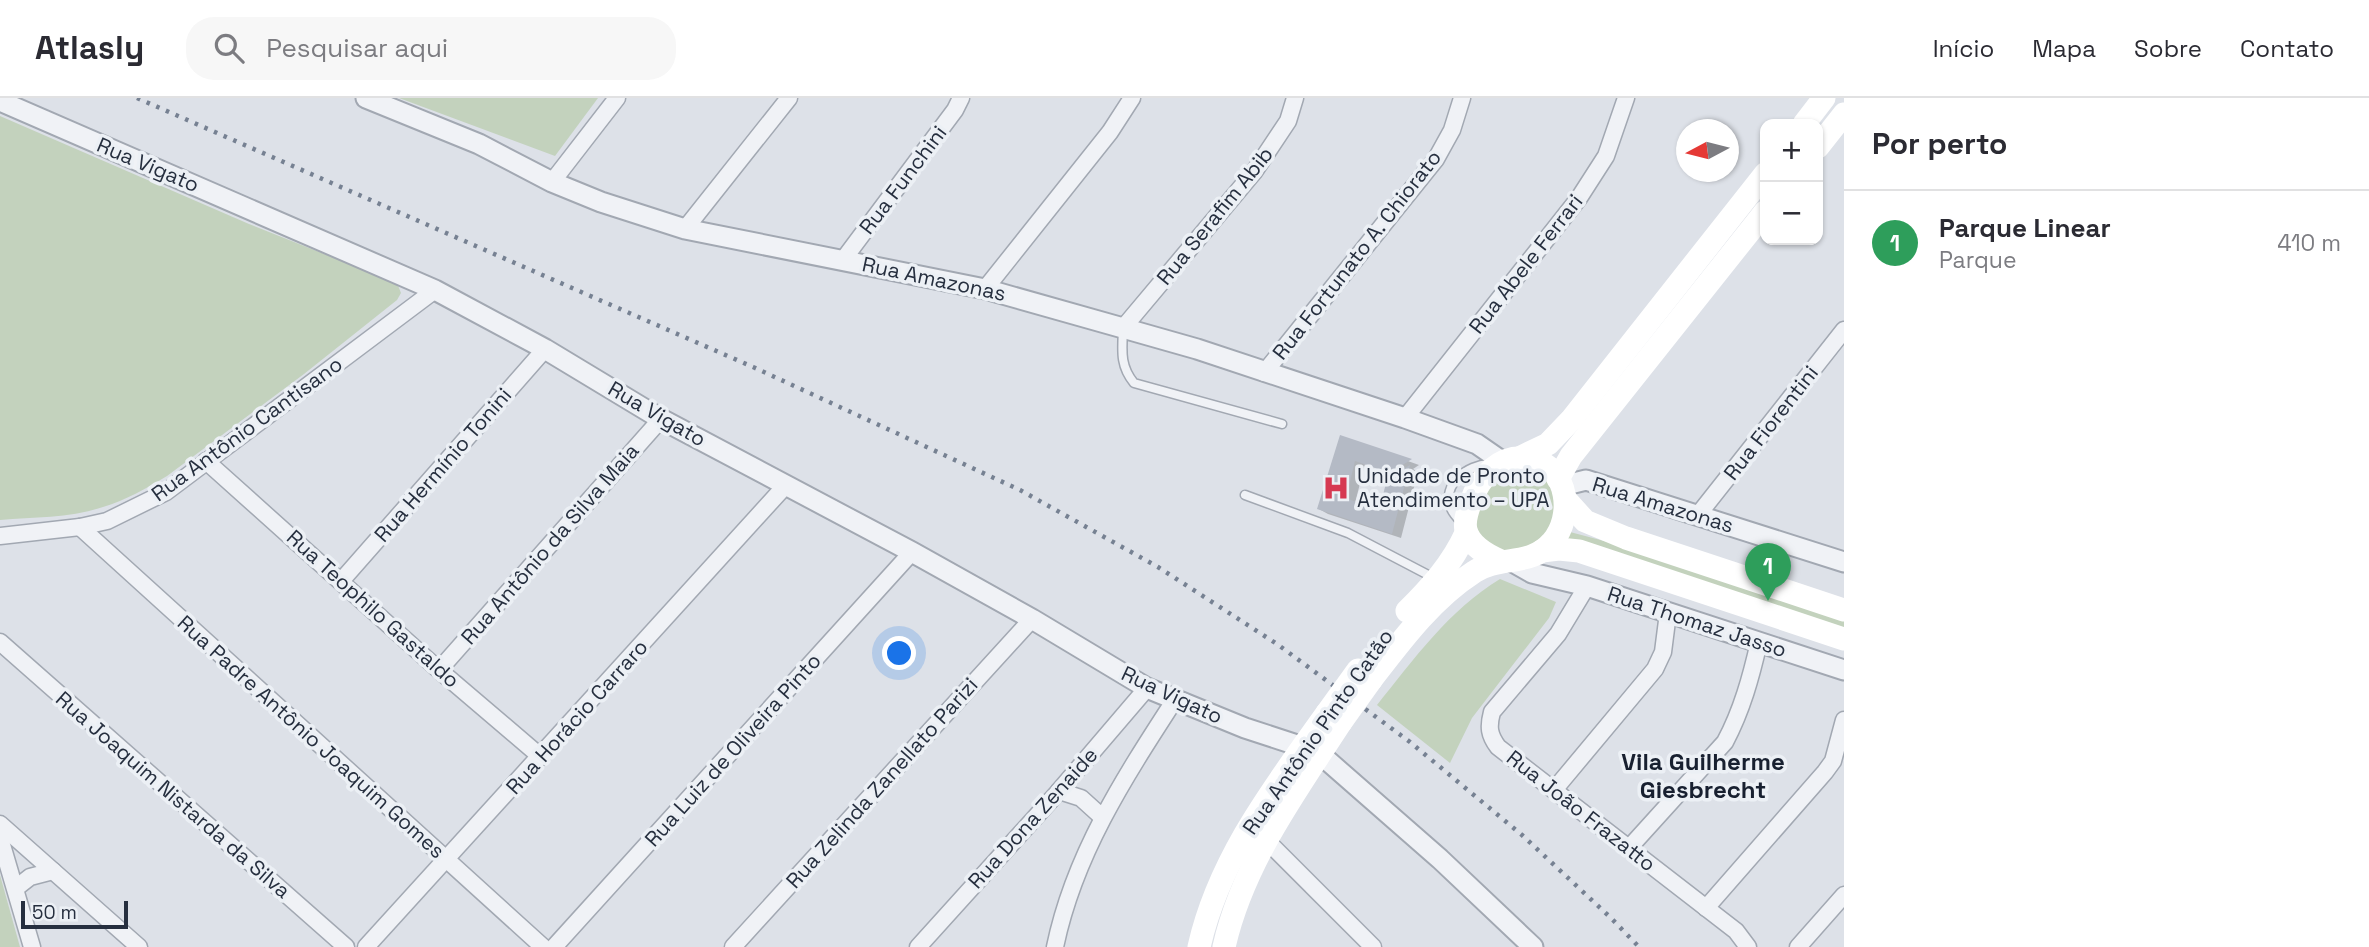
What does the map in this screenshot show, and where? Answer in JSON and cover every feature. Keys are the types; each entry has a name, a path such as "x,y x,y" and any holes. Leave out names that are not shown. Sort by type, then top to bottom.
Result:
{"main road":[{"path":"1808,119 1824,98"},
{"path":"1823,141 1844,114"},
{"path":"1760,180 1571,420 1548,444 1507,461 1482,477 1467,513 1466,530 1473,544 1487,555 1521,557 1559,549 1579,551 1844,639"},
{"path":"1521,557 1552,542 1562,525 1562,489 1571,456 1760,218"},
{"path":"1507,461 1533,459 1545,465 1585,521 1626,538 1844,610"},
{"name":"Rua Antônio Pinto Catão","path":"1199,947 1205,920 1229,862 1266,800 1311,750 1365,675 1396,623 1438,580 1456,555 1466,530"},
{"name":"Rua Antônio Pinto Catão","path":"1365,675 1450,590 1476,570 1521,557"},
{"name":"Rua Antônio Pinto Catão","path":"1224,947 1231,914 1252,866 1286,805 1311,750"}],"street":[{"name":"Rua Amazonas","path":"366,98 479,144 552,182 601,202 685,229 985,289 1124,328 1197,349 1405,418 1477,444 1507,461"},
{"path":"552,182 618,98"},
{"path":"685,229 789,98"},
{"name":"Rua Funchini","path":"843,260 955,110 961,98"},
{"path":"985,289 1110,132 1132,98"},
{"name":"Rua Serafim Abib","path":"1124,328 1254,172 1288,121 1295,98"},
{"name":"Rua Fortunato A. Chiorato","path":"1264,373 1436,159 1452,130 1462,98"},
{"name":"Rua Abele Ferrari","path":"1405,418 1579,198 1606,156 1626,98"},
{"name":"Rua Vigato","path":"0,101 435,290 545,349 661,419 1032,619 1147,688 1174,701 1311,750 1440,859 1534,947"},
{"name":"Rua Antônio Cantisano","path":"0,536 80,527 107,521 166,492 435,290"},
{"name":"Rua Fiorentini","path":"1698,515 1844,330"},
{"name":"Rua Hermínio Tonini","path":"342,580 545,349"},
{"name":"Rua Antônio da Silva Maia","path":"439,670 661,419"},
{"name":"Rua Teophilo Gastaldo","path":"206,461 342,580 439,670 541,757"},
{"name":"Rua Amazonas","path":"1562,489 1586,480 1844,562"},
{"name":"Rua Horácio Carraro","path":"366,947 786,485"},
{"name":"Rua Padre Antônio Joaquim Gomes","path":"80,527 543,947"},
{"name":"Rua Luiz de Oliveira Pinto","path":"554,947 912,552"},
{"name":"Rua Thomaz Jasso","path":"1521,557 1532,573 1587,586 1844,670"},
{"name":"Rua João Frazatto","path":"1587,586 1558,634 1492,712 1490,736 1498,747 1736,931 1748,947"},
{"path":"1554,790 1655,669 1663,652 1668,613"},
{"name":"Rua Zelinda Zanellato Parizi","path":"733,947 1032,619"},
{"name":"Rua Joaquim Nistarda da Silva","path":"0,642 346,947"},
{"path":"1629,848 1726,741 1748,688 1759,642"},
{"name":"Rua Dona Zenaide","path":"918,947 1059,791 1147,688"},
{"path":"1055,947 1088,845 1102,817 1174,701"},
{"path":"1706,908 1825,772 1833,761 1844,720"},
{"path":"1059,791 1081,798 1102,817"},
{"path":"0,824 139,947"},
{"path":"0,838 32,947"},
{"path":"1266,840 1373,947"},
{"path":"16,888 30,877 53,872"},
{"path":"1798,947 1844,895"}],"lane":[{"path":"1124,328 1121,359 1126,373 1134,383 1282,424"},
{"path":"1245,495 1348,533 1438,580"}],"green space":[{"path":"399,98 598,98 555,156"},
{"path":"0,116 249,224 397,283 401,293 397,300 304,374 152,485 120,501 91,511 0,520"},
{"path":"1531,467 1555,485 1560,511 1538,547 1496,552 1477,531 1474,522 1477,506 1502,471"},
{"path":"1570,532 1627,547 1844,618 1844,635 1562,543"},
{"path":"1500,579 1556,602 1549,618 1472,718 1450,763 1377,705 1448,620"},
{"path":"0,875 20,947 0,947"}],"building":[{"name":"Unidade de Pronto Atendimento – UPA","path":"1340,435 1412,459 1390,473 1355,461 1346,498 1379,511 1387,479 1410,465 1392,534 1317,509"}],"railway":[{"path":"137,98 753,367 1020,490 1158,567 1277,644 1410,742 1522,835 1639,947"}],"place":[{"name":"Unidade de Pronto Atendimento – UPA","path":"1336,488"},
{"name":"Parque Linear","path":"1768,601"}],"district":[{"name":"Vila Guilherme Giesbrecht","path":"1703,776"}]}
